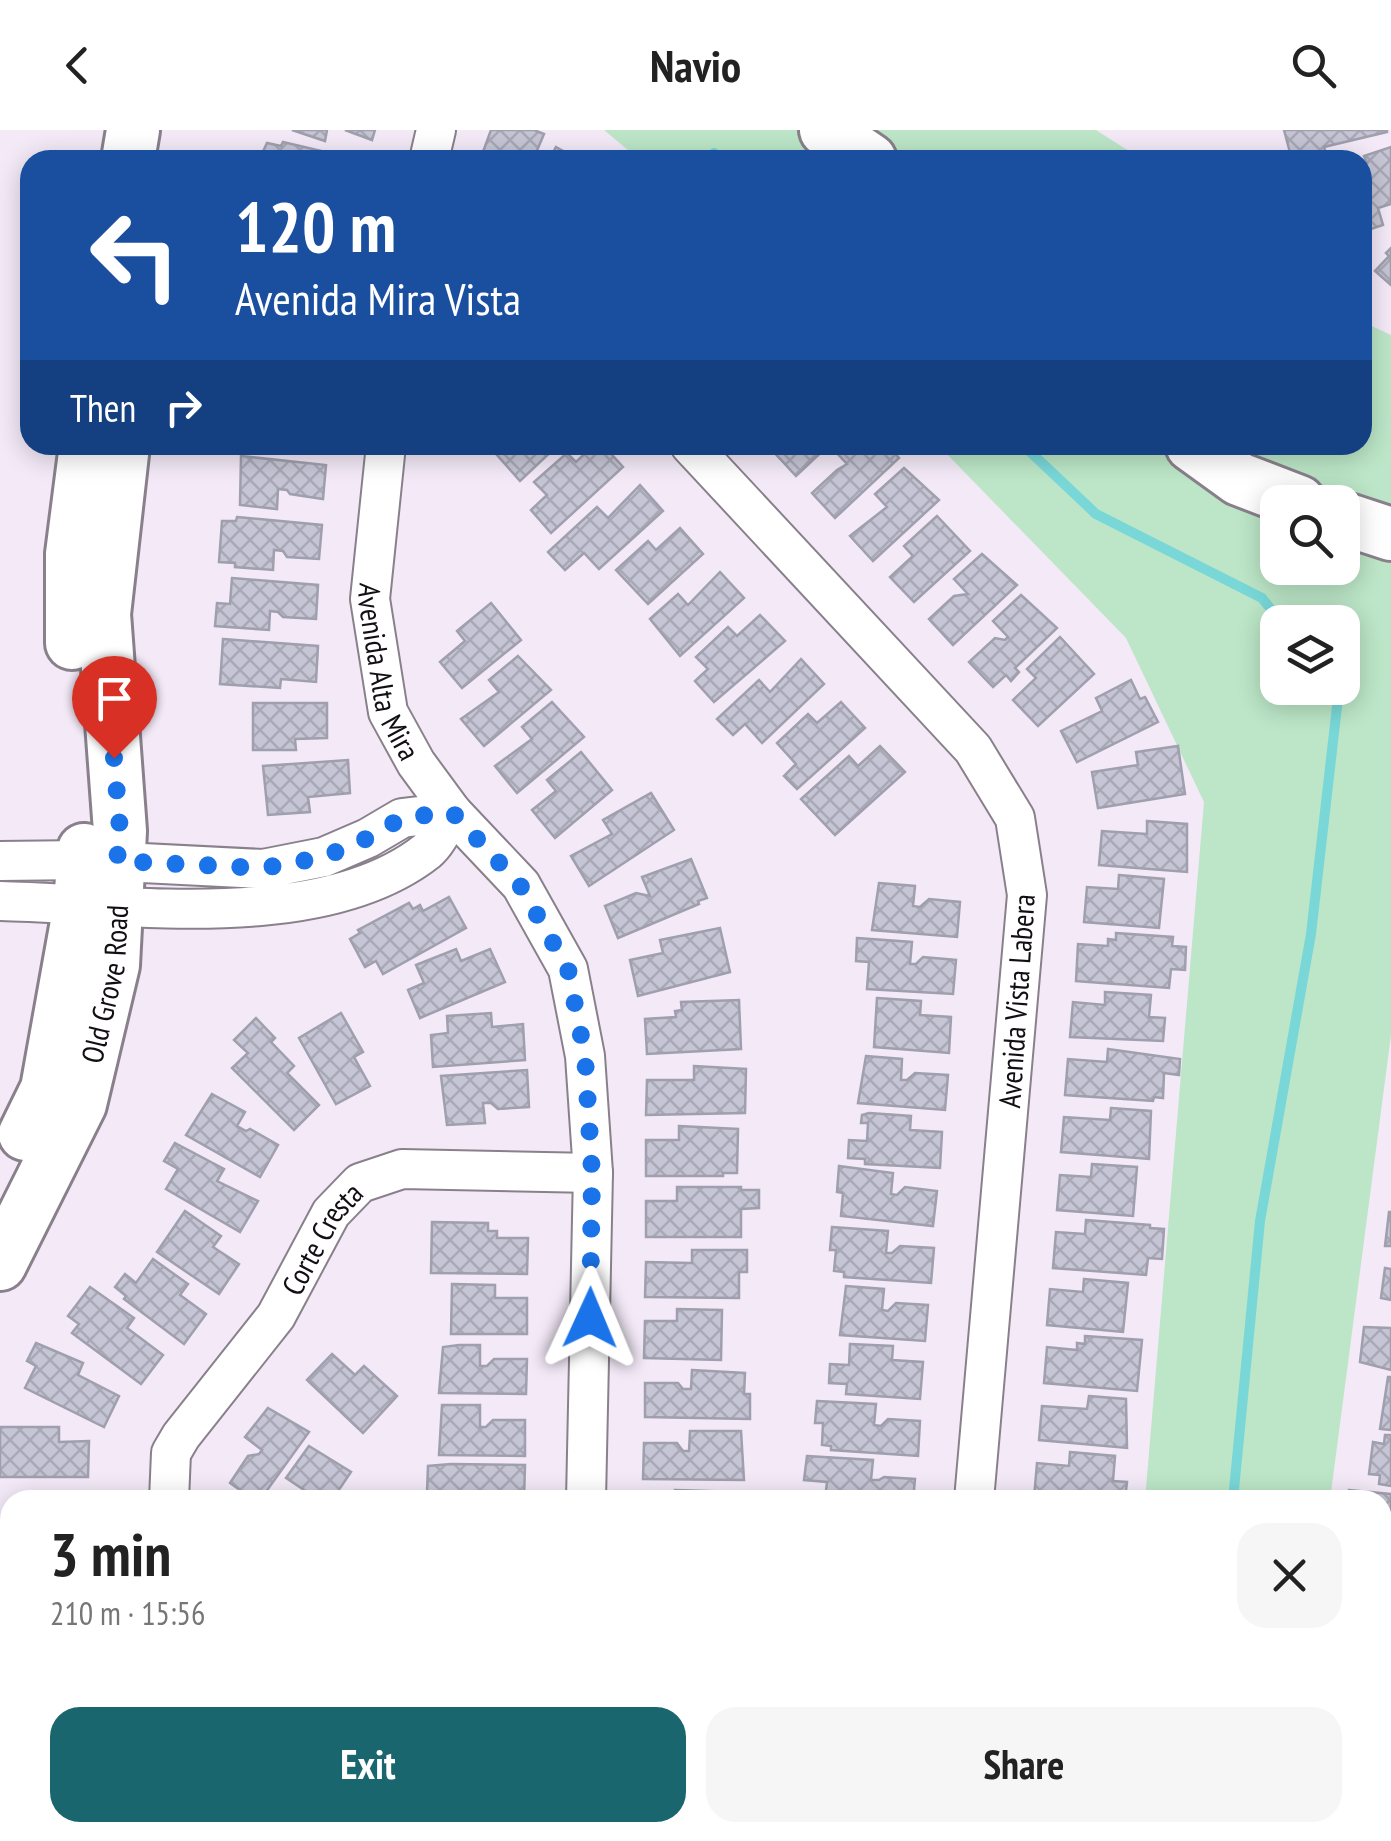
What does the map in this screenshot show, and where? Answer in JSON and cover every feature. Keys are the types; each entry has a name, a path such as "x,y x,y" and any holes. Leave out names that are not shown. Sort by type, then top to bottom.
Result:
{"street":[{"path":"826,130 855,150"},
{"name":"Old Grove Road","path":"0,1264 80,1104 112,965 87,825 71,617 72,554 85,455"},
{"name":"Old Grove Road","path":"0,1186 47,1089 99,883 120,830 104,614 121,455"},
{"name":"Avenida Alta Mira","path":"385,455 370,598 388,712 416,764 452,812 520,885 568,969 585,1056 592,1173 586,1490"},
{"name":"Avenida Vista Labera","path":"699,455 973,750 1015,818 1027,895 975,1490"},
{"path":"1206,455 1238,479 1260,487"},
{"path":"1360,524 1391,534"},
{"path":"0,861 204,910 320,900 394,871 430,849 452,812"},
{"path":"0,901 99,883"},
{"name":"Corte Cresta","path":"169,1490 171,1452 276,1316 330,1213 360,1183 402,1168 592,1173"}],"green space":[{"path":"604,130 1096,130 1127,150 628,150"},
{"path":"1372,326 1391,335 1391,1035 1331,1490 1146,1490 1204,802 1126,638 948,455 1372,455"}],"building":[{"path":"292,130 327,130 325,141"},
{"path":"345,130 375,130 372,140"},
{"path":"491,130 534,130 544,134 537,150 484,150"},
{"path":"1284,130 1387,130 1324,147 1325,150 1289,150"},
{"path":"283,142 317,150 264,150 267,143 281,146"},
{"path":"1391,147 1391,204 1378,208 1383,225 1372,229 1372,153"},
{"path":"1391,248 1391,285 1375,271"},
{"path":"497,455 547,455 520,481"},
{"path":"565,455 576,462 583,455 612,455 623,467 551,533 531,510 547,495 534,482"},
{"path":"777,455 818,455 796,476"},
{"path":"839,455 899,458 835,518 812,493 847,464"},
{"path":"241,456 326,465 323,499 278,489 277,509 240,505"},
{"path":"904,468 939,500 873,561 850,536 887,507 875,494"},
{"path":"640,485 663,511 599,569 584,553 565,570 548,552 597,507 608,518"},
{"path":"937,516 970,551 914,602 890,577 913,556 904,546"},
{"path":"237,517 322,525 319,559 287,557 283,551 274,550 273,570 219,562 222,521 236,521"},
{"path":"680,528 703,554 648,604 616,570 648,541 656,550"},
{"path":"982,554 1017,585 953,645 929,619 954,596 968,594 954,579"},
{"path":"720,572 744,598 680,656 650,619 678,594 688,605"},
{"path":"232,578 318,585 316,619 283,617 270,611 269,630 215,626 217,603 230,604"},
{"path":"1021,595 1057,628 1015,668 1019,672 1011,681 1006,675 993,687 969,662 995,638 1008,637 993,621"},
{"path":"491,603 521,640 462,688 440,662 465,641 457,631"},
{"path":"760,615 785,641 714,702 695,681 708,669 696,657 728,627 737,636"},
{"path":"1060,637 1094,674 1038,726 1013,700 1036,678 1027,669"},
{"path":"223,639 318,646 316,682 281,679 280,688 220,684"},
{"path":"518,656 551,690 484,746 461,719 499,692 489,680"},
{"path":"801,659 824,684 762,743 745,724 733,735 717,719 759,680 770,692"},
{"path":"1131,680 1158,722 1077,762 1061,731 1102,711 1096,698"},
{"path":"552,702 584,737 517,793 495,766 532,739 522,727"},
{"path":"841,702 865,728 797,789 784,776 796,764 777,743 808,714 817,723"},
{"path":"253,703 327,703 327,738 295,739 296,750 253,750"},
{"path":"880,746 905,772 835,835 801,799 849,756 858,766"},
{"path":"1178,746 1185,794 1098,808 1092,772 1138,765 1136,752"},
{"path":"581,752 612,790 555,838 532,810 556,791 547,780"},
{"path":"348,760 350,793 308,797 310,812 268,815 263,766"},
{"path":"651,793 674,830 589,886 571,856 612,834 603,820"},
{"path":"1147,821 1187,824 1187,872 1099,865 1102,831 1147,834"},
{"path":"691,859 707,898 618,938 605,906 636,893 650,896 642,877"},
{"path":"1119,875 1164,879 1159,928 1084,922 1087,887 1118,889"},
{"path":"879,883 915,886 913,906 920,907 929,899 960,902 957,937 872,930"},
{"path":"449,897 466,928 383,974 376,961 365,967 350,939 360,933 358,930 409,903 413,909 420,905 423,911"},
{"path":"720,928 730,972 638,996 630,960 663,953 660,940"},
{"path":"1116,933 1173,937 1172,946 1186,947 1185,970 1171,969 1169,988 1076,981 1078,944 1108,946 1108,939 1116,940"},
{"path":"857,938 912,942 910,964 923,957 956,960 953,994 867,989 869,962 856,961"},
{"path":"456,949 461,961 490,949 505,982 420,1018 408,990 424,983 416,965"},
{"path":"1105,992 1151,995 1149,1017 1165,1018 1163,1041 1070,1037 1073,1002 1105,1005"},
{"path":"877,998 921,1001 920,1015 951,1017 949,1053 874,1047"},
{"path":"739,1000 741,1049 647,1054 645,1019 676,1017 675,1011 682,1010 681,1002"},
{"path":"341,1013 363,1052 354,1057 370,1086 336,1104 299,1038"},
{"path":"491,1013 492,1027 523,1024 525,1060 433,1067 431,1035 448,1033 447,1016"},
{"path":"256,1018 275,1038 271,1042 294,1066 287,1073 319,1105 294,1130 232,1068 248,1053 234,1040"},
{"path":"1108,1049 1180,1059 1179,1075 1164,1073 1163,1098 1154,1097 1153,1101 1065,1095 1068,1059 1107,1062"},
{"path":"866,1056 902,1059 901,1080 915,1073 948,1075 945,1110 858,1103"},
{"path":"694,1066 746,1069 745,1113 646,1115 647,1080 694,1080"},
{"path":"527,1070 529,1107 498,1109 483,1103 485,1123 447,1125 441,1076"},
{"path":"212,1094 245,1112 237,1126 278,1145 260,1177 186,1135"},
{"path":"1111,1108 1151,1111 1149,1159 1061,1152 1064,1117 1110,1120"},
{"path":"862,1115 911,1116 910,1130 942,1132 940,1168 865,1164 865,1159 848,1158 849,1140 867,1141 868,1123 861,1123"},
{"path":"679,1126 738,1129 737,1173 646,1176 646,1140 679,1140"},
{"path":"175,1143 224,1169 217,1181 258,1201 240,1232 166,1189 178,1169 164,1161"},
{"path":"1092,1164 1137,1167 1133,1216 1057,1210 1060,1175 1091,1177"},
{"path":"839,1166 893,1173 891,1194 897,1195 905,1187 937,1191 933,1226 841,1216 843,1193 837,1192"},
{"path":"677,1187 759,1190 759,1208 741,1209 741,1237 646,1237 646,1201 677,1201"},
{"path":"185,1211 221,1236 213,1247 239,1264 219,1294 157,1252"},
{"path":"1389,1212 1391,1246 1385,1246"},
{"path":"1086,1220 1164,1229 1162,1259 1148,1258 1146,1275 1053,1268 1056,1232 1085,1234"},
{"path":"432,1222 488,1223 488,1231 497,1231 497,1238 528,1238 527,1274 431,1273"},
{"path":"832,1227 888,1231 886,1253 900,1246 934,1248 931,1283 844,1277 844,1272 834,1271 836,1250 830,1250"},
{"path":"692,1250 747,1250 747,1272 739,1272 739,1298 645,1297 646,1262 692,1263"},
{"path":"153,1259 188,1284 180,1295 206,1314 184,1344 124,1299 126,1296 115,1287 125,1274 136,1283"},
{"path":"1385,1268 1391,1269 1391,1300 1381,1298"},
{"path":"1084,1279 1128,1283 1123,1332 1047,1325 1050,1289 1083,1292"},
{"path":"452,1284 495,1285 495,1298 527,1298 527,1334 451,1334"},
{"path":"846,1286 884,1289 882,1310 888,1311 896,1303 928,1305 925,1341 840,1335"},
{"path":"90,1287 134,1318 127,1328 163,1355 141,1384 72,1333 79,1324 68,1316"},
{"path":"677,1309 722,1310 721,1360 644,1358 645,1321 677,1321"},
{"path":"1364,1327 1391,1328 1391,1370 1360,1362"},
{"path":"1085,1336 1142,1340 1137,1391 1044,1383 1047,1347 1077,1350 1077,1343 1085,1344"},
{"path":"36,1343 83,1363 78,1375 119,1396 104,1427 25,1388 36,1366 27,1361"},
{"path":"850,1344 893,1346 892,1360 923,1362 920,1399 846,1394 847,1384 829,1383 830,1364 849,1365"},
{"path":"480,1345 480,1366 487,1366 494,1359 527,1359 526,1394 439,1393 443,1347"},
{"path":"332,1354 355,1375 364,1366 397,1396 363,1433 307,1380"},
{"path":"692,1370 745,1373 744,1394 750,1394 750,1419 645,1417 645,1383 678,1383 683,1389 691,1389"},
{"path":"1391,1377 1391,1430 1380,1429"},
{"path":"1089,1396 1126,1399 1127,1448 1039,1440 1042,1406 1087,1409"},
{"path":"817,1401 876,1404 874,1425 881,1426 888,1419 920,1421 918,1456 831,1450 831,1446 822,1445 823,1423 815,1423"},
{"path":"442,1405 480,1405 480,1427 493,1420 525,1420 525,1456 439,1455"},
{"path":"268,1408 309,1432 267,1490 240,1490 230,1483 248,1456 262,1450 245,1437"},
{"path":"0,1427 59,1427 59,1442 89,1441 88,1477 0,1477"},
{"path":"690,1431 741,1431 744,1480 643,1479 644,1443 677,1443 683,1451 689,1451"},
{"path":"1385,1435 1391,1435 1391,1486 1379,1484 1380,1475 1369,1474 1373,1442 1384,1444"},
{"path":"309,1446 351,1472 339,1490 304,1490 286,1478"},
{"path":"1070,1452 1115,1456 1113,1481 1127,1482 1126,1490 1035,1490 1037,1463 1069,1466"},
{"path":"807,1456 873,1460 871,1480 915,1479 914,1490 826,1490 827,1482 804,1480"},
{"path":"525,1465 524,1490 427,1490 428,1466"}],"waterway":[{"path":"1034,455 1096,514 1262,598 1268,605"},
{"path":"1234,1490 1260,1221 1311,934 1337,705"}],"route":[{"path":"114,758 120,830 117,861 263,868 324,857 402,818 452,812 520,885 568,969 585,1056 592,1173 590,1318"}]}
